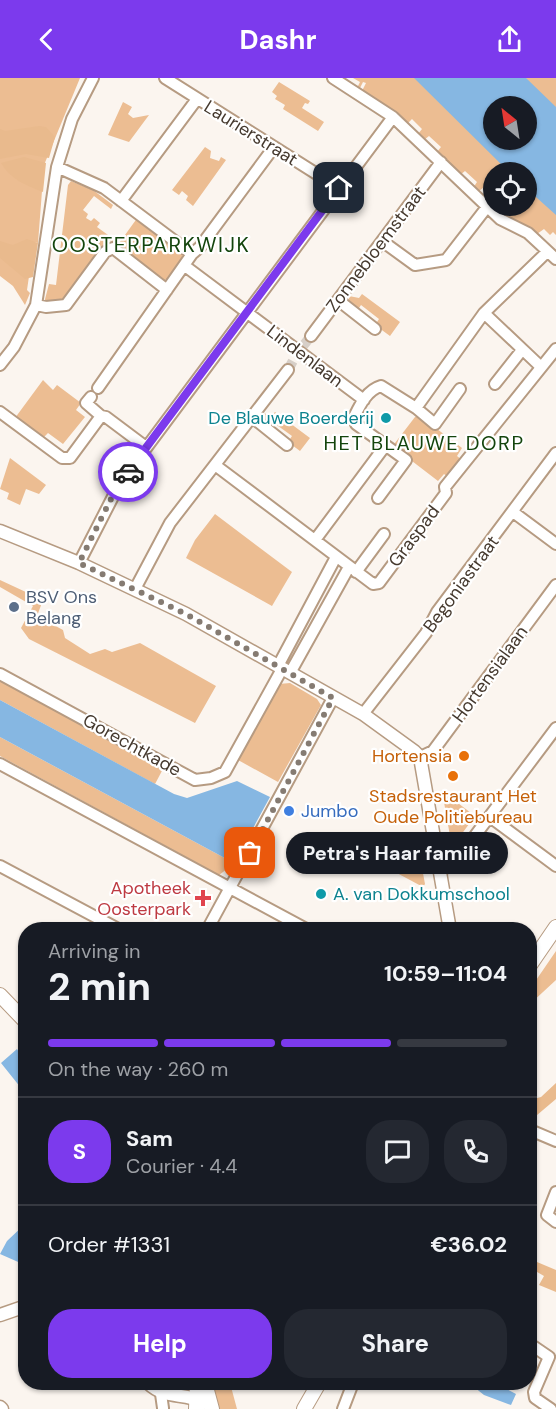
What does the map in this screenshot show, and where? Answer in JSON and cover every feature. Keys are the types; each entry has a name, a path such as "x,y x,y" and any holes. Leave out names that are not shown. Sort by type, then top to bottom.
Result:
{"main road":[{"path":"537,955 556,927"},
{"path":"0,995 18,1014"},
{"path":"207,1390 212,1408"},
{"path":"304,1409 315,1390"},
{"path":"314,1409 323,1390"}],"street":[{"path":"0,365 14,347 36,305 57,167 72,119 93,78"},
{"name":"Laurierstraat","path":"165,78 339,188"},
{"path":"333,78 393,117 483,203"},
{"path":"121,201 197,99"},
{"path":"79,563 120,483 393,117"},
{"path":"101,416 92,396 192,254 274,147"},
{"name":"Zonnebloemstraat","path":"310,336 441,162"},
{"path":"57,167 90,180 192,254"},
{"path":"382,241 415,266 446,261 483,212"},
{"path":"416,408 484,313 552,256 528,233 497,216"},
{"path":"36,305 45,307 66,304 105,252 113,248 167,290"},
{"name":"Lindenlaan","path":"185,266 364,400"},
{"path":"338,300 375,328"},
{"path":"484,313 540,366 556,349"},
{"path":"495,384 522,350"},
{"name":"Graspad","path":"352,569 373,585 379,583 446,493 446,487 540,366"},
{"path":"135,589 170,523 288,370"},
{"path":"378,498 406,460 356,424 354,417 364,400 375,388 381,386 416,408 435,424 460,389"},
{"path":"0,412 62,458 70,458 101,416"},
{"path":"101,416 106,417 146,447"},
{"path":"252,417 287,445"},
{"path":"315,540 385,446"},
{"name":"Begoniastraat","path":"363,714 426,633 437,612 556,453"},
{"path":"215,465 352,569"},
{"path":"513,512 556,544"},
{"path":"0,531 135,589 363,714 420,757 449,922"},
{"path":"283,669 352,569 384,534"},
{"path":"283,669 336,557"},
{"name":"Hortensialaan","path":"420,757 434,751 556,585"},
{"name":"Gorechtkade","path":"0,674 195,780 212,778 225,772 283,669"},
{"path":"212,922 333,698"},
{"path":"440,870 453,865 556,728"},
{"path":"0,764 293,922"},
{"path":"490,817 556,866"},
{"path":"0,866 105,922"},
{"path":"537,1133 556,1141"},
{"path":"556,1192 547,1215 556,1222"},
{"path":"0,1315 18,1309"},
{"path":"537,1349 549,1358 537,1385"},
{"path":"156,1390 161,1394 212,1408"},
{"path":"343,1409 350,1390"},
{"path":"535,1390 535,1398 552,1409"},
{"path":"161,1394 163,1409"}],"shaded area":[{"path":"0,78 80,78 44,165 38,243 34,242 27,290 30,293 25,305 13,286 0,276"},
{"path":"353,78 556,78 556,235 553,232 550,235 544,229 537,234 504,216 537,216 537,162 483,162 483,188 478,192 473,188 477,182 465,171 460,175 437,152 441,147 429,136 424,140 418,134 422,129 412,119 407,124 362,91 366,83 363,82 359,90 357,88 360,82"},
{"path":"279,82 310,101 302,108 324,122 318,131 283,109 285,105 275,99 277,96 272,92"},
{"path":"123,102 132,107 128,114 133,118 149,115 129,142 108,135"},
{"path":"46,127 55,137 49,158 26,154 0,159 0,129 5,131"},
{"path":"205,147 211,151 210,158 219,161 221,157 226,160 193,206 186,200 188,196 182,191 179,195 172,190"},
{"path":"24,157 46,163 43,192 13,177 1,163"},
{"path":"71,181 93,190 113,205 111,209 94,196 83,210 88,214 86,218 91,221 94,218 100,223 97,227 115,240 113,243 109,240 65,298 67,300 44,303 49,284 56,285 68,185"},
{"path":"138,217 181,249 184,260 169,279 164,280 117,246"},
{"path":"27,239 38,243 33,277 25,279 0,258 0,241 13,245"},
{"path":"362,294 400,322 390,336 375,325 379,319 361,305 357,311 348,303 349,296 359,298"},
{"path":"43,380 53,390 57,385 81,403 76,410 85,417 63,444 48,433 43,438 15,418"},
{"path":"275,412 310,438 300,451 288,442 292,436 274,423 269,428 259,417 262,413 272,415"},
{"path":"420,416 462,448 457,456 462,460 449,478 444,474 438,481 395,448 395,443 415,417"},
{"path":"10,458 46,485 39,494 26,489 20,505 7,499 9,493 0,489"},
{"path":"215,514 292,572 272,606 186,558 195,540"},
{"path":"0,580 43,600 37,616 63,630 65,638 90,654 105,649 112,652 140,643 216,686 195,723 29,639 21,628 33,606 0,587"},
{"path":"0,680 163,769 155,784 0,700"},
{"path":"290,683 317,699 321,705 278,782 238,760 279,684"},
{"path":"0,737 234,863 230,871 227,869 219,875 0,756"},
{"path":"442,791 475,816 452,847"},
{"path":"416,836 425,884 423,887 395,872 412,838"},
{"path":"556,951 556,980 537,998 537,979"},
{"path":"556,1083 556,1099 537,1115 537,1098"},
{"path":"537,1262 556,1270 556,1292 539,1285 544,1276 537,1272"},
{"path":"214,1390 232,1390 237,1409 219,1409"}],"water":[{"path":"414,78 526,78 556,107 556,215 537,198 537,162 499,162 487,150 537,150 537,96 483,96 483,146"},
{"path":"0,700 174,794 187,798 237,781 270,797 234,863 0,737"},
{"path":"17,1049 18,1084 1,1063"},
{"path":"18,1231 18,1262 0,1254 7,1241"},
{"path":"478,1390 508,1390 516,1394 511,1405 484,1395"}],"tunnel":[{"path":"303,346 311,336"},
{"path":"288,370 294,359"}],"way so far":[{"path":"128,472 112,497 79,563 186,614 333,698 250,853"}],"place":[{"name":"De Blauwe Boerderij","path":"386,418"},
{"name":"BSV Ons Belang","path":"14,607"},
{"name":"Hortensia","path":"464,756"},
{"name":"Stadsrestaurant Het Oude Politiebureau","path":"453,776"},
{"name":"Jumbo","path":"289,811"},
{"name":"Petra's Haar familie","path":"250,853"},
{"name":"A. van Dokkumschool","path":"321,894"},
{"name":"Apotheek Oosterpark","path":"203,898"}],"district":[{"name":"OOSTERPARKWIJK","path":"151,245"},
{"name":"HET BLAUWE DORP","path":"424,443"}],"route":[{"path":"128,472 339,188"}]}
